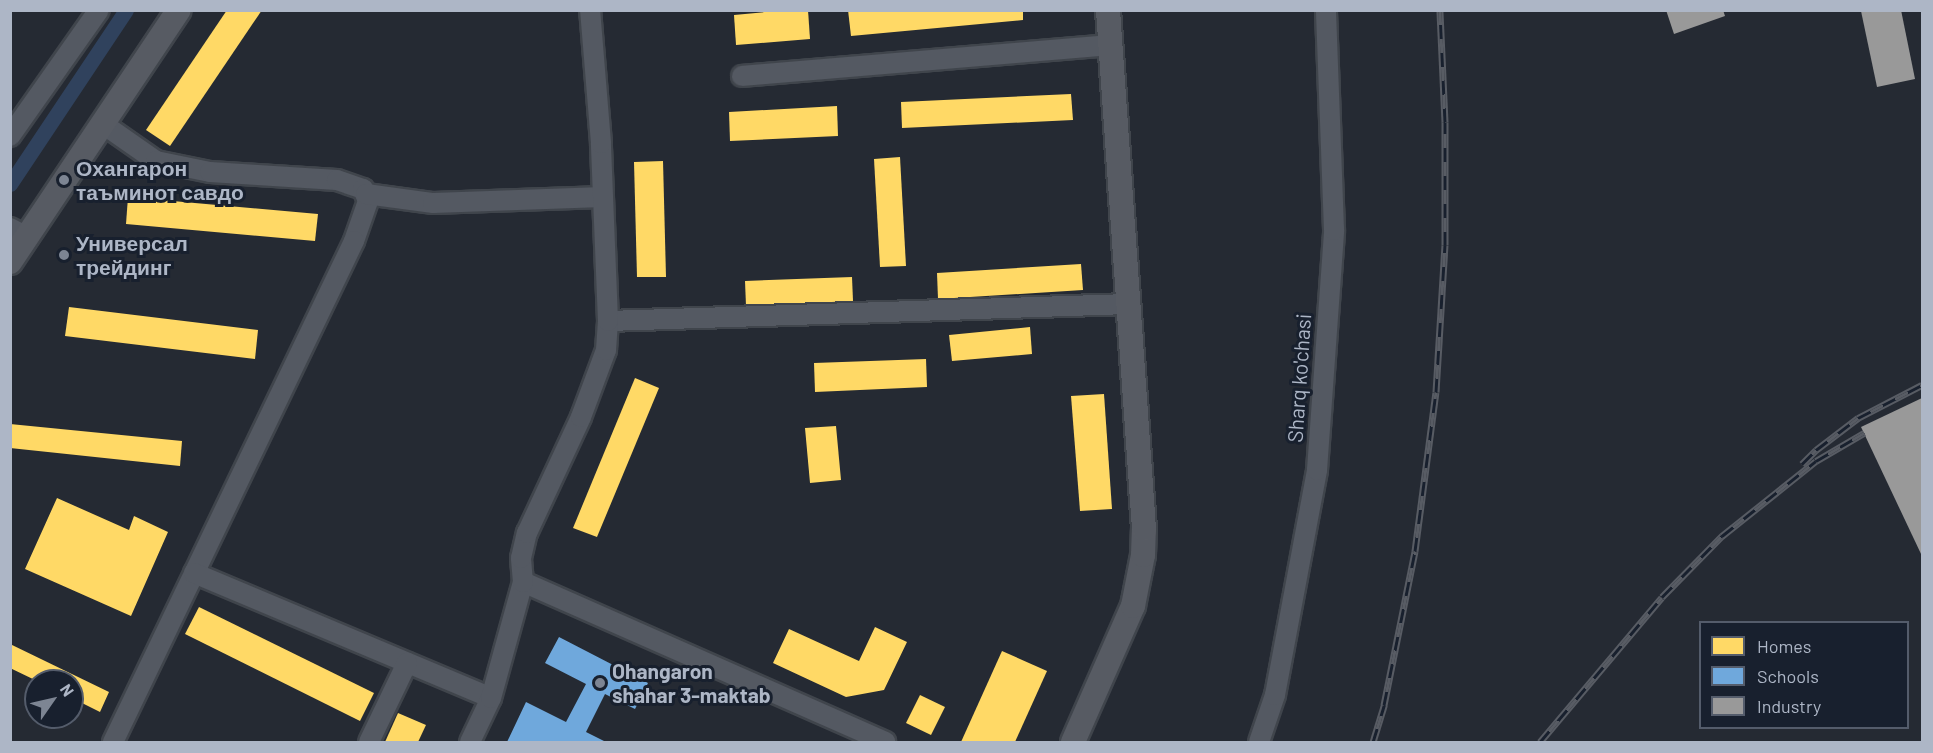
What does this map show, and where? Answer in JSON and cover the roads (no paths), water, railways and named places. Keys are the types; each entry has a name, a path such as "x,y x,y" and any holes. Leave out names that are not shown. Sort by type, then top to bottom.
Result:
{"main road":[{"path":"10,262 19,233 103,124 179,10"},
{"path":"1073,742 1132,606 1143,555 1144,529 1108,10"}],"street":[{"path":"11,135 99,10"},
{"path":"470,742 491,698 523,582 521,558 526,533 581,417 606,350 608,321 603,197 590,10"},
{"name":"Sharq ko'chasi","path":"1259,742 1275,695 1317,470 1334,230 1326,10"},
{"path":"742,76 1110,45"},
{"path":"103,124 156,160 210,172 337,180 354,184 366,194 433,203 603,197"},
{"path":"112,742 354,241 368,201 366,194"},
{"path":"608,321 1129,304"},
{"path":"194,573 491,698"},
{"path":"523,582 875,740"},
{"path":"369,742 407,663"}],"waterway":[{"path":"10,184 126,10"}],"railway":[{"path":"1373,742 1384,705 1415,551 1436,392 1445,245 1445,122 1440,10"},
{"path":"1802,464 1816,450 1858,418 1922,385"},
{"path":"1540,742 1662,597 1722,536 1816,461 1864,433"}],"place":[{"name":"Охангарон таъминот савдо","path":"64,180"},
{"name":"Универсал трейдинг","path":"64,255"},
{"name":"Ohangaron shahar 3-maktab","path":"600,683"}]}
